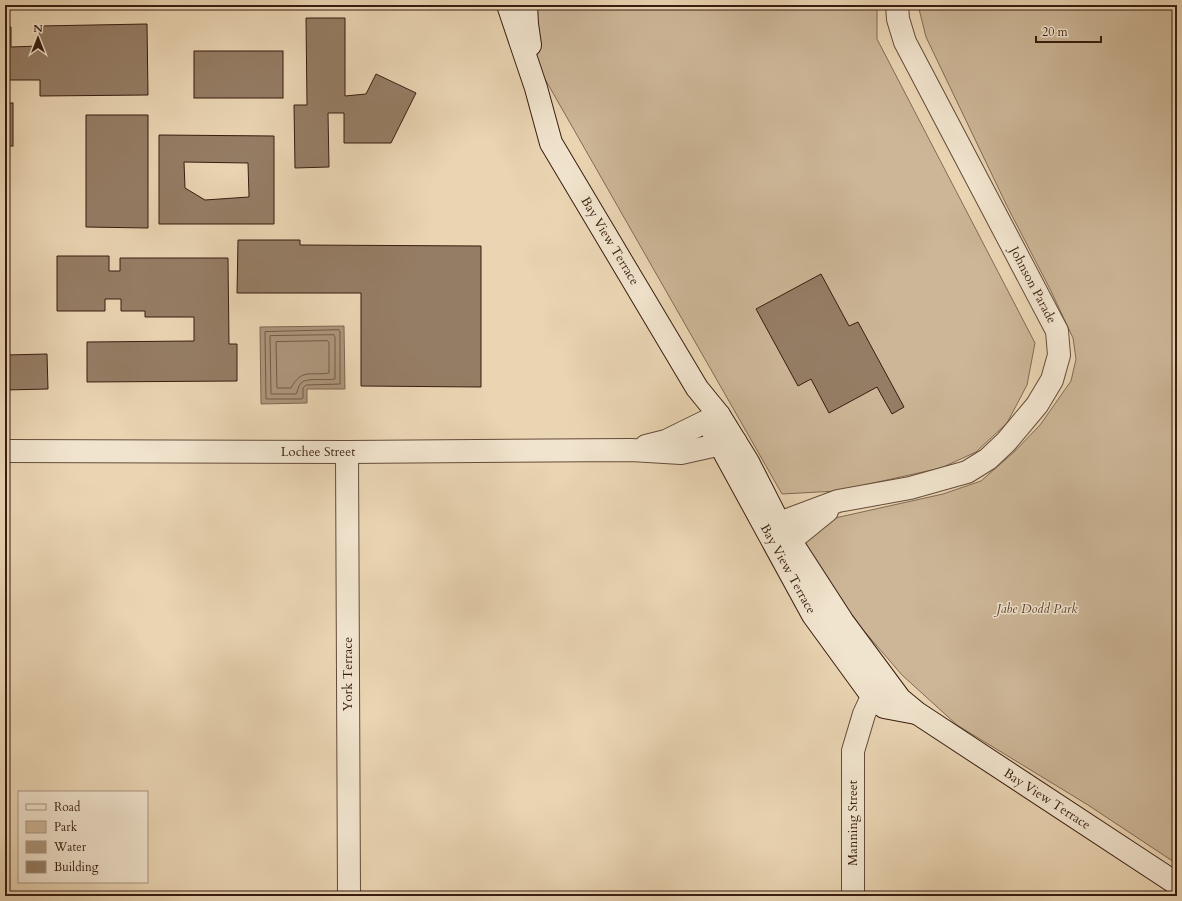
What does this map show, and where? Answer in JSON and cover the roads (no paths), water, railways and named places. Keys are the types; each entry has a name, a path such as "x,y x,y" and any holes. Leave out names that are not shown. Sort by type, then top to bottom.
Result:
{"street":[{"name":"Bay View Terrace","path":"508,5 536,88 551,143 697,388 727,442 748,462 772,526 784,545 843,622 883,693 900,699 917,713 1177,884"},
{"name":"Bay View Terrace","path":"526,5 527,24 536,88"},
{"name":"Johnson Parade","path":"772,526 838,501 910,488 967,472 988,459 1006,442 1037,405 1052,380 1059,355 1057,331 905,42 898,19 898,5"},
{"name":"Lochee Street","path":"631,450 666,441 713,418"},
{"name":"Lochee Street","path":"5,451 347,452 631,450 681,453 727,442"},
{"name":"York Terrace","path":"347,452 348,896"},
{"name":"Johnson Parade","path":"784,545 838,501"},
{"name":"Manning Street","path":"853,896 853,751 878,718 883,693"}],"water":[{"path":"344,326 345,389 307,389 307,403 261,404 260,327"}],"park label":[{"name":"Jabe Dodd Park","path":"1037,609"}]}
